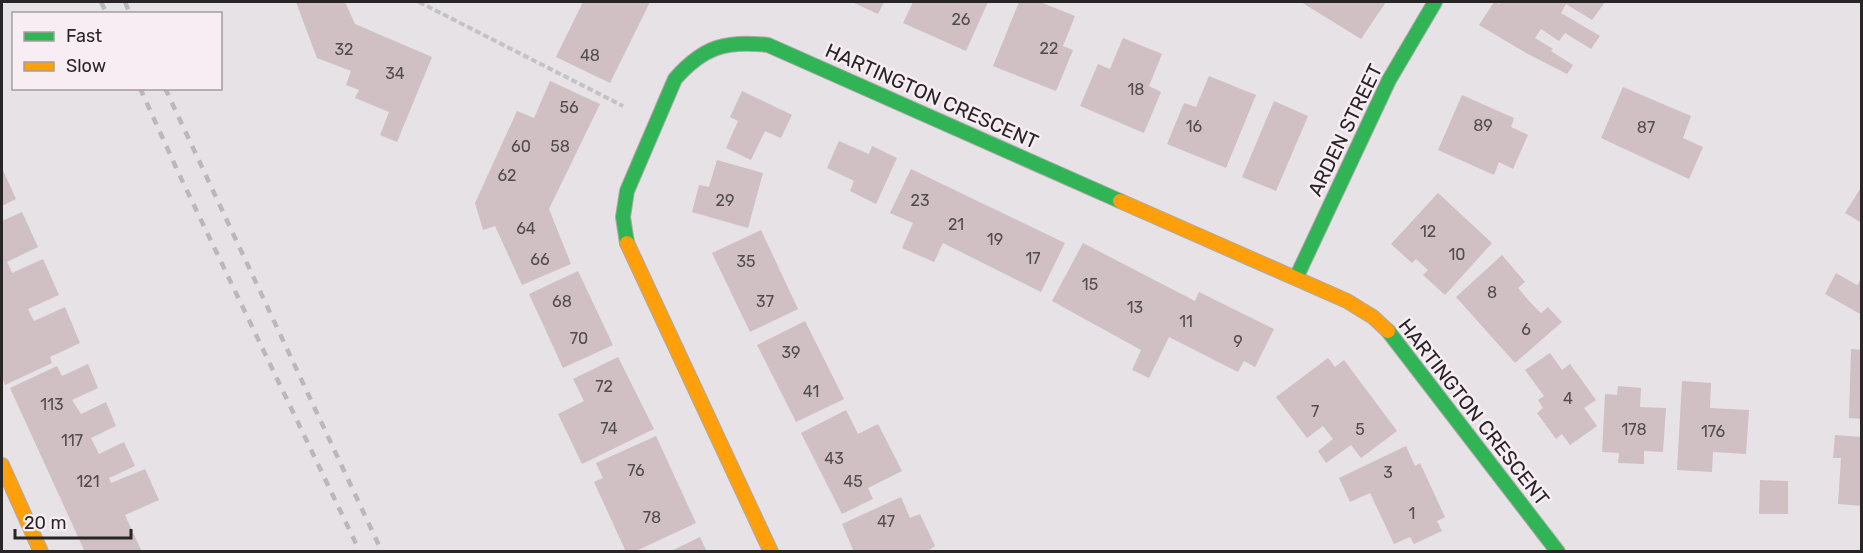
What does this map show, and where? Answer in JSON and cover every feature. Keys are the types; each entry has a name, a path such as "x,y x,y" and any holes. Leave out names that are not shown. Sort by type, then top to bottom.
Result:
{"street":[{"name":"ARDEN STREET","path":"1296,278 1389,80 1435,2"},
{"name":"HARTINGTON CRESCENT","path":"771,552 627,243 622,224 622,208 627,191 675,79 685,66 700,54 730,43 749,42 768,45 1347,301 1373,317 1391,333 1558,552"},
{"path":"2,465 41,552"}],"path":[{"path":"419,2 656,123"}],"building":[{"path":"296,2 345,2 355,24 432,57 397,142 380,135 389,112 355,98 359,90 346,85 351,71 317,58"},
{"path":"583,2 650,2 610,83 556,57"},
{"path":"852,2 884,2 878,14"},
{"path":"913,2 988,2 966,51 903,23"},
{"path":"1019,2 1040,2 1075,16 1063,46 1073,50 1056,91 993,66"},
{"path":"1301,2 1386,2 1361,39"},
{"path":"1494,2 1500,4 1501,2 1605,2 1592,20 1566,4 1561,13 1600,36 1591,49 1565,33 1559,41 1541,29 1535,38 1573,65 1567,74 1479,25"},
{"path":"1123,38 1162,54 1149,86 1161,92 1144,133 1080,106 1098,64 1110,69"},
{"path":"1209,76 1256,95 1226,168 1167,144 1184,103 1196,107"},
{"path":"550,81 600,104 549,209 571,264 522,285 495,226 483,230 475,203 517,111 534,118"},
{"path":"1623,87 1691,116 1683,138 1703,147 1689,179 1601,138"},
{"path":"742,91 792,115 781,138 765,131 751,160 726,148 738,121 730,117"},
{"path":"1462,95 1514,118 1511,127 1528,135 1513,169 1499,162 1494,175 1438,150"},
{"path":"1274,101 1308,116 1276,191 1242,177"},
{"path":"839,141 869,154 872,146 897,158 876,204 850,191 854,181 827,168"},
{"path":"717,160 763,173 748,228 692,212 699,185 709,187"},
{"path":"2,168 16,199 2,206"},
{"path":"911,169 1065,243 1041,292 943,243 934,262 902,248 913,223 890,213"},
{"path":"1862,186 1862,223 1845,213"},
{"path":"1438,193 1492,243 1445,295 1423,275 1428,270 1416,259 1412,263 1391,244"},
{"path":"22,212 38,247 7,262 12,273 43,259 59,295 28,309 34,321 65,307 80,343 50,357 52,363 5,385 2,376 2,221"},
{"path":"761,230 798,309 750,332 712,253"},
{"path":"1083,243 1195,301 1199,292 1274,329 1255,367 1244,361 1238,372 1169,337 1149,378 1132,370 1141,350 1052,301"},
{"path":"1502,255 1525,282 1518,288 1529,301 1541,313 1548,307 1562,322 1515,363 1456,297"},
{"path":"578,271 613,345 563,368 529,294"},
{"path":"1836,273 1857,285 1862,278 1862,315 1825,294"},
{"path":"805,321 844,399 796,422 757,345"},
{"path":"1851,349 1862,350 1862,419 1849,418"},
{"path":"1550,353 1562,370 1570,364 1596,400 1584,408 1597,426 1570,445 1562,434 1556,439 1537,413 1543,408 1538,400 1544,396 1525,370"},
{"path":"618,357 654,429 582,464 558,414 584,401 573,379"},
{"path":"1328,358 1335,367 1344,360 1397,431 1361,458 1351,445 1326,463 1318,451 1333,439 1323,426 1307,438 1276,397"},
{"path":"88,364 98,388 72,400 81,414 106,402 116,426 91,438 99,454 124,442 135,466 109,478 111,483 145,469 159,500 125,515 142,552 85,552 10,388 57,366 62,376"},
{"path":"1682,381 1711,383 1710,408 1749,410 1746,454 1713,452 1712,472 1677,470"},
{"path":"1618,386 1641,388 1640,407 1666,408 1663,452 1644,451 1644,464 1618,463 1619,453 1602,452 1605,394 1617,395"},
{"path":"846,410 858,434 878,424 902,471 868,488 873,499 842,514 801,433"},
{"path":"1835,435 1862,437 1862,506 1838,504 1841,458 1833,458"},
{"path":"656,436 696,523 634,552 626,552 594,482 603,478 596,463"},
{"path":"1406,446 1415,466 1420,463 1445,517 1437,521 1442,531 1414,544 1410,537 1394,544 1370,493 1350,502 1339,478"},
{"path":"1760,480 1788,481 1788,514 1759,514"},
{"path":"901,497 910,518 920,514 935,546 926,552 854,552 842,524"},
{"path":"700,537 707,552 669,552"}],"railway":[{"path":"101,2 106,12"},
{"path":"125,2 129,12"},
{"path":"141,90 360,552"},
{"path":"166,90 382,552"}],"traffic: fast":[{"path":"1296,278 1389,80 1435,2"},
{"path":"627,243 623,217 627,191 675,79 695,59 716,48 728,45 768,45 1120,201"},
{"path":"1388,331 1558,552"}],"traffic: slow":[{"path":"1120,201 1347,301 1373,317 1388,331"},
{"path":"627,243 771,552"},
{"path":"2,465 41,552"}]}
